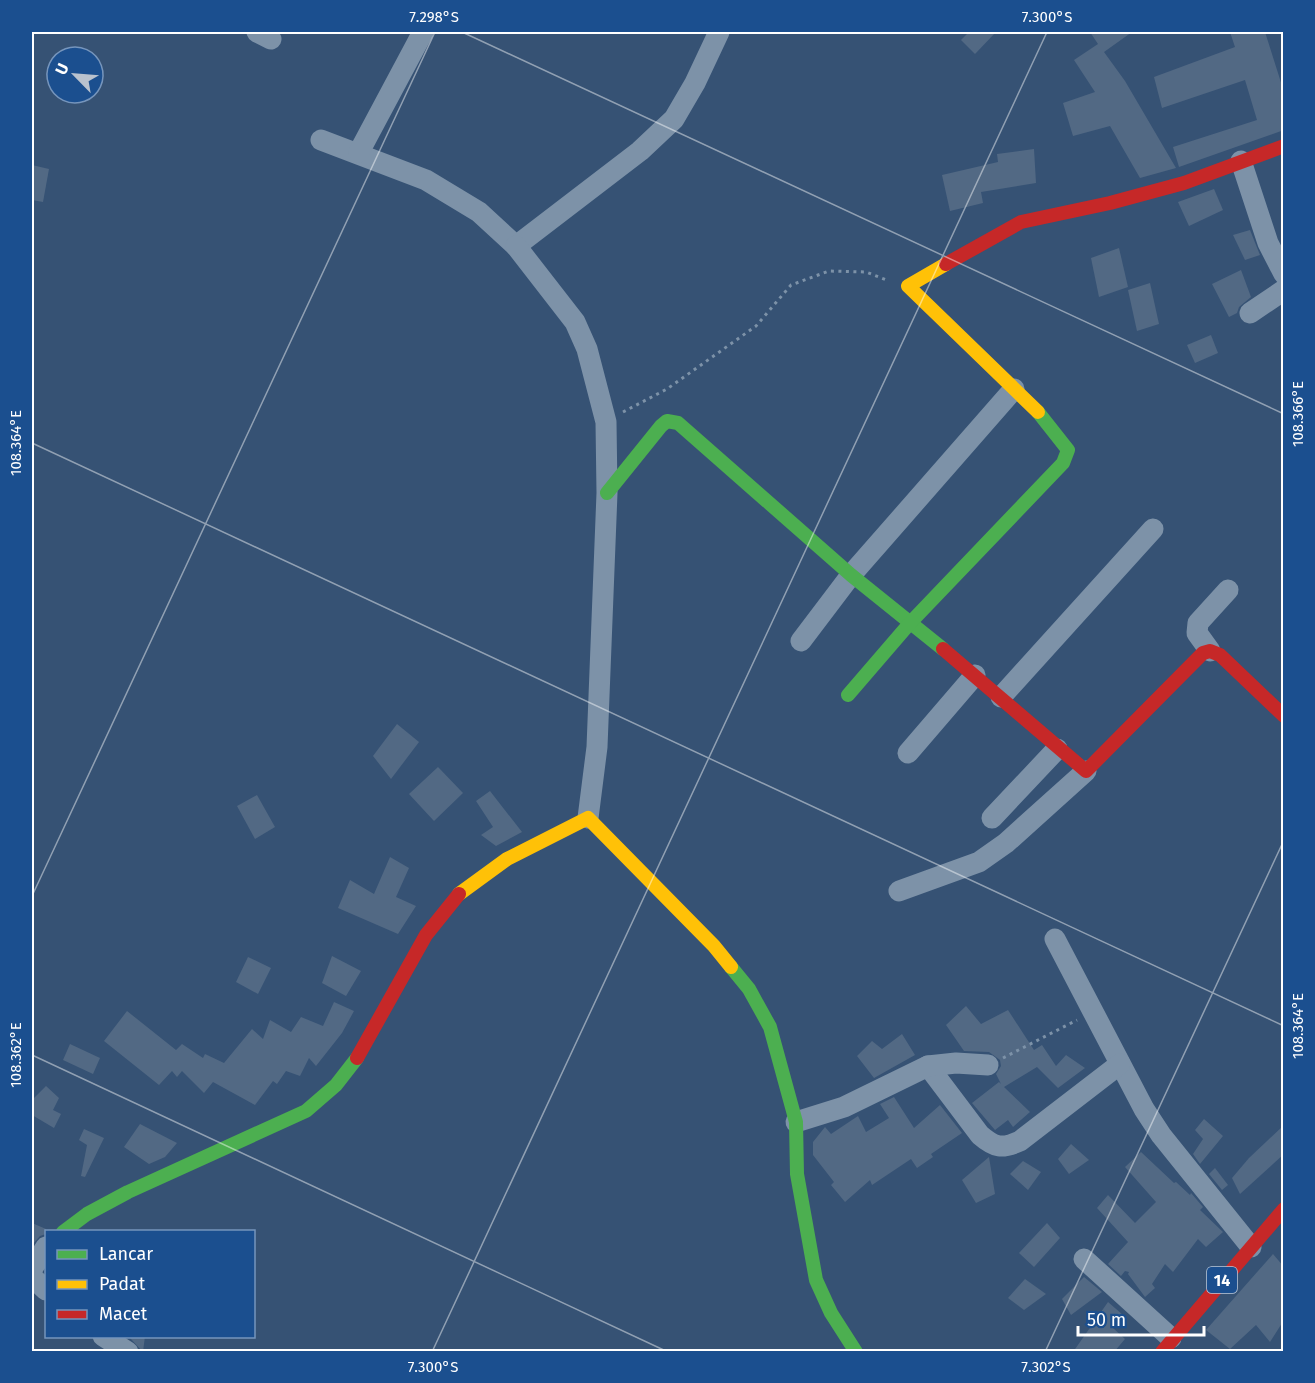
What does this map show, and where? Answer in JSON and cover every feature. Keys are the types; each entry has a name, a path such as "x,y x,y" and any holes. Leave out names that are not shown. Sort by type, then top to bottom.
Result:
{"main road":[{"path":"848,695 910,623 1067,456 1068,450 1033,406 908,286 1021,222 1110,203 1184,183 1284,146"},
{"path":"607,493 661,426 667,421 678,423 851,575 975,675 1086,771 1102,758 1161,693 1203,652 1210,651 1220,655 1284,716"},
{"path":"66,1230 87,1214 128,1192 306,1111 331,1091 352,1066 385,1010 407,964 439,915 477,879 588,818 714,946 749,989 770,1027 796,1122 797,1174 808,1247 816,1280 831,1313 856,1352"},
{"name":"14","path":"1166,1345 1284,1209"}],"street":[{"path":"358,152 423,32"},
{"path":"516,246 640,151 674,120 695,83 719,32"},
{"path":"321,140 358,152 426,180 479,212 516,246 575,322 586,349 606,422 607,493 597,747 588,818"},
{"path":"1240,161 1268,243 1284,274"},
{"path":"1250,313 1284,290"},
{"path":"801,641 851,575 1014,389"},
{"path":"1001,697 1153,529"},
{"path":"1210,651 1197,633 1198,623 1228,590"},
{"path":"908,753 975,675"},
{"path":"992,818 1057,748"},
{"path":"899,891 978,862 1006,843 1086,771"},
{"path":"1055,939 1144,1109 1161,1135 1251,1246"},
{"path":"796,1122 844,1107 928,1066 956,1063 988,1065"},
{"path":"928,1066 980,1136 990,1144 1002,1148 1020,1141 1120,1064"},
{"path":"32,1269 45,1249"},
{"path":"1084,1259 1166,1345"},
{"path":"32,1277 45,1289"},
{"path":"106,1338 128,1352"}],"path":[{"path":"606,422 667,389 756,326 791,285 829,271 866,272 908,286"},
{"path":"988,1065 1093,1012"}],"building":[{"path":"969,32 996,32 975,54 961,40"},
{"path":"1090,32 1132,32 1104,52 1125,81 1176,168 1140,178 1110,126 1073,136 1063,103 1095,92 1074,60 1098,44"},
{"path":"1230,32 1265,32 1284,92 1284,130 1179,167 1173,147 1257,120 1245,80 1162,108 1154,77 1235,47"},
{"path":"1034,149 1036,183 981,192 983,203 950,211 942,175 998,162 997,154"},
{"path":"32,165 49,169 43,202 32,200"},
{"path":"1214,189 1223,210 1189,226 1178,202"},
{"path":"1250,230 1260,255 1245,260 1233,235"},
{"path":"1119,248 1128,287 1099,297 1091,258"},
{"path":"1241,270 1251,297 1239,307 1237,313 1229,317 1212,284"},
{"path":"1150,283 1159,324 1137,331 1128,290"},
{"path":"1211,335 1218,353 1195,363 1187,345"},
{"path":"397,724 419,742 391,779 373,756"},
{"path":"438,767 463,793 434,821 409,794"},
{"path":"490,791 522,832 496,846 481,835 493,827 476,801"},
{"path":"257,795 275,827 255,839 237,806"},
{"path":"390,857 409,868 396,897 416,906 398,934 338,908 350,880 374,894"},
{"path":"332,956 361,971 346,996 322,983"},
{"path":"248,957 271,968 258,994 236,982"},
{"path":"334,1002 354,1011 342,1033 316,1066 309,1058 300,1076 286,1071 277,1084 273,1081 255,1105 213,1082 204,1093 182,1071 177,1077 172,1071 159,1085 104,1041 127,1011 176,1050 182,1044 203,1058 205,1054 224,1063 252,1029 263,1039 270,1020 291,1032 301,1017 323,1026"},
{"path":"966,1006 981,1024 1008,1010 1034,1050 1042,1045 1056,1066 1066,1055 1085,1068 1058,1088 1037,1067 1004,1087 1030,1112 1013,1127 1008,1120 995,1130 972,1103 999,1082 1001,1084 996,1074 1001,1066 1000,1060 989,1052 964,1051 946,1025"},
{"path":"902,1034 915,1055 874,1078 857,1056 872,1041 882,1049"},
{"path":"70,1044 100,1058 93,1074 63,1060"},
{"path":"46,1086 59,1098 53,1110 61,1114 54,1128 32,1115 32,1100"},
{"path":"894,1097 914,1128 940,1105 962,1133 931,1154 933,1157 917,1168 911,1159 872,1185 870,1180 845,1202 831,1185 834,1182 813,1155 813,1142 825,1127 831,1134 858,1116 866,1132 889,1118 880,1104"},
{"path":"1204,1119 1223,1136 1200,1164 1193,1154 1203,1139 1195,1130"},
{"path":"140,1124 177,1143 165,1157 149,1164 124,1147"},
{"path":"1284,1125 1284,1154 1240,1194 1232,1178 1249,1158"},
{"path":"84,1129 104,1138 85,1177 81,1176 87,1145 79,1140"},
{"path":"1071,1144 1089,1160 1069,1174 1058,1159"},
{"path":"1141,1152 1174,1183 1176,1182 1190,1195 1191,1193 1203,1207 1200,1210 1223,1232 1206,1247 1198,1239 1173,1272 1165,1264 1152,1284 1155,1288 1145,1297 1128,1274 1129,1272 1125,1271 1121,1276 1108,1264 1128,1242 1097,1208 1108,1195 1135,1223 1156,1202 1125,1167"},
{"path":"989,1157 995,1194 976,1203 962,1180"},
{"path":"1023,1161 1041,1172 1028,1190 1010,1174"},
{"path":"1215,1168 1228,1185 1222,1190 1209,1174"},
{"path":"32,1223 46,1230 45,1234 40,1236 32,1245"},
{"path":"1047,1223 1060,1238 1034,1267 1019,1253"},
{"path":"1273,1254 1284,1267 1284,1320 1270,1342 1256,1325 1230,1349 1206,1330"},
{"path":"1084,1277 1102,1292 1071,1315 1062,1299"},
{"path":"1025,1279 1046,1294 1024,1310 1008,1298"},
{"path":"1108,1302 1123,1315 1113,1328 1125,1339 1114,1352 1073,1352"},
{"path":"130,1338 145,1338 143,1352"}],"traffic: fast":[{"path":"848,695 910,623 1063,463 1068,450 1038,412"},
{"path":"607,493 661,426 667,421 678,423 851,575 943,649"},
{"path":"731,967 749,989 770,1027 796,1122 797,1174 816,1280 831,1313 856,1352"},
{"path":"66,1230 87,1214 128,1192 306,1111 336,1085 357,1058"}],"traffic: slow":[{"path":"946,264 908,286 1038,412"},
{"path":"459,894 507,859 588,818 714,946 731,967"}],"traffic: jam":[{"path":"946,264 1021,222 1110,203 1184,183 1284,146"},
{"path":"943,649 1086,771 1203,653 1210,651 1220,655 1284,716"},
{"path":"357,1058 426,935 459,894"},
{"path":"1162,1352 1284,1209"}]}
